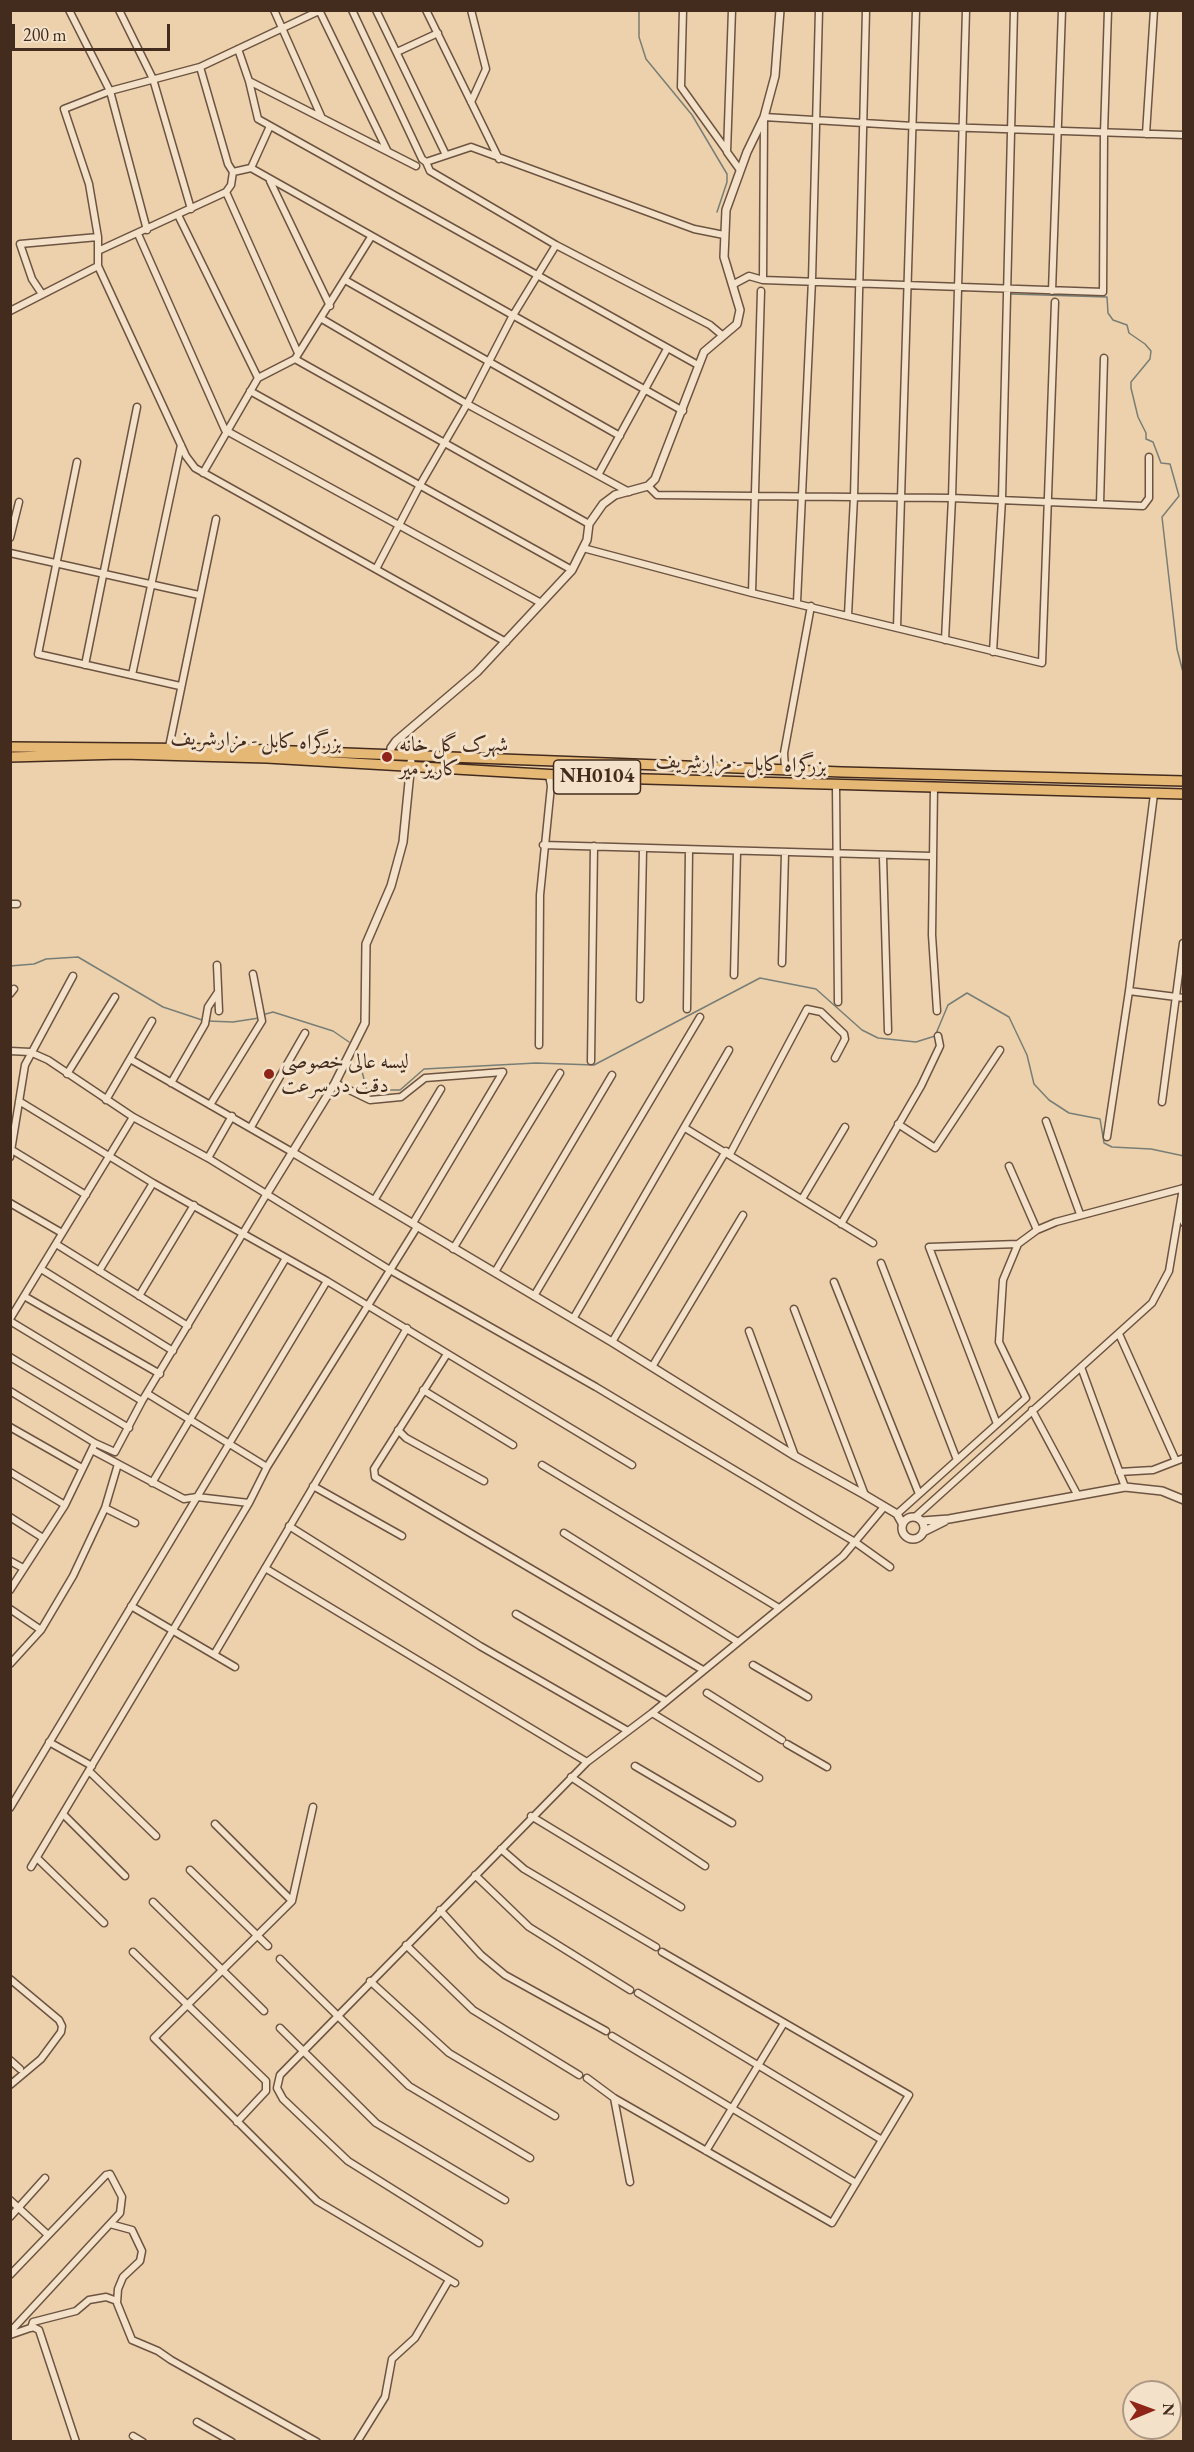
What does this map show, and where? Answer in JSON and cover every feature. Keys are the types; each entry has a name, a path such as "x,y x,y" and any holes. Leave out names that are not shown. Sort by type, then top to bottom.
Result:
{"highway":[{"name":"بزرگراه کابل - مزارشریف","path":"10,747 267,754 390,753 842,772 1184,781"},
{"name":"بزرگراه کابل - مزارشریف","path":"10,757 78,750 169,747 206,752"},
{"name":"بزرگراه کابل - مزارشریف","path":"267,754 390,765 549,775 836,786 934,786 1184,794"}],"street":[{"path":"69,10 110,91 147,230"},
{"path":"119,10 153,80 191,209"},
{"path":"274,10 321,116"},
{"path":"352,10 430,171 556,245 710,325 722,335"},
{"path":"376,10 446,155"},
{"path":"426,10 499,160"},
{"path":"471,10 486,69 471,102"},
{"path":"683,10 681,87 740,170"},
{"path":"727,152 732,10"},
{"path":"390,765 390,753 396,741 477,672 572,570 583,548 590,524 610,497 648,486 655,479 704,352 737,324 740,310 740,280 724,257 726,210 740,170 764,117 775,76 780,10"},
{"path":"797,602 812,280 819,10"},
{"path":"848,615 854,497 866,10"},
{"path":"897,628 903,498 916,10"},
{"path":"945,640 952,498 966,10"},
{"path":"993,652 1002,499 1005,289 1014,10"},
{"path":"1052,291 1062,10"},
{"path":"740,280 812,280 957,288 1103,292 1104,133 1108,10"},
{"path":"1146,134 1154,10"},
{"path":"387,150 319,11 200,67 110,91 64,109 89,184 100,250 98,266 195,468 506,642"},
{"path":"397,52 438,33"},
{"path":"238,49 258,119 667,349 698,364"},
{"path":"100,250 226,192 231,185 233,172 225,155 200,67"},
{"path":"249,81 416,166"},
{"path":"764,117 863,124 1184,135"},
{"path":"763,280 764,117"},
{"path":"251,168 270,126"},
{"path":"426,162 471,147 499,160 694,230 724,235"},
{"path":"233,172 251,168 645,392 683,411"},
{"path":"269,180 330,306"},
{"path":"226,192 296,356 445,445 590,524"},
{"path":"178,215 258,378"},
{"path":"138,234 225,430 398,527 541,603"},
{"path":"42,294 32,279 20,243 98,237"},
{"path":"203,473 225,430 258,378 296,356 322,320 370,237"},
{"path":"376,569 420,485 468,404 512,316 556,245"},
{"path":"10,311 98,266"},
{"path":"345,280 620,436"},
{"path":"752,593 761,291"},
{"path":"583,548 752,593 797,602 1042,663 1055,302"},
{"path":"322,320 630,493"},
{"path":"598,475 667,349"},
{"path":"1100,504 1104,358"},
{"path":"250,391 572,570"},
{"path":"85,665 137,407"},
{"path":"132,675 182,444"},
{"path":"648,486 657,495 1002,499 1143,506 1147,502 1149,457"},
{"path":"77,462 37,652 180,686"},
{"path":"10,538 19,502"},
{"path":"169,747 216,519"},
{"path":"10,553 199,595"},
{"path":"785,768 784,753 811,606"},
{"path":"10,1391 95,1443 115,1452 142,1401 335,1083 365,1023 366,944 391,886 403,842 412,754"},
{"path":"539,1045 540,895 543,846 551,786 549,775"},
{"path":"836,786 838,1002"},
{"path":"934,786 931,856 937,1011"},
{"path":"1107,1137 1129,991 1154,794"},
{"path":"543,846 931,856"},
{"path":"591,1061 594,846"},
{"path":"640,999 643,849"},
{"path":"687,1009 689,851"},
{"path":"734,975 737,851"},
{"path":"782,963 786,853"},
{"path":"883,856 888,1031"},
{"path":"1162,1102 1180,998 1184,943"},
{"path":"217,965 219,1011"},
{"path":"210,1105 262,1019 253,974"},
{"path":"73,976 30,1052 11,1153 86,1195"},
{"path":"1129,991 1180,998"},
{"path":"171,1083 205,1023 206,1014 218,992"},
{"path":"67,1074 115,998"},
{"path":"612,1342 728,1152 807,1009 822,1012 844,1034 845,1039 835,1058"},
{"path":"534,1296 700,1017"},
{"path":"106,1100 152,1021"},
{"path":"251,1127 305,1033"},
{"path":"841,1224 921,1086 940,1047 938,1036"},
{"path":"573,1319 729,1050"},
{"path":"898,1124 935,1148 1000,1050"},
{"path":"10,1051 30,1052 48,1060 134,1117 208,1158 390,1270 596,1387 855,1542 890,1567"},
{"path":"130,1059 375,1199 453,1249 612,1342 795,1456 865,1495 897,1515 902,1523 901,1530 908,1538 918,1538 923,1532 950,1519"},
{"path":"31,1867 249,1503 267,1467 390,1270 503,1072 425,1078 401,1097 370,1100 335,1083"},
{"path":"453,1249 560,1073"},
{"path":"495,1272 612,1075"},
{"path":"375,1199 441,1089"},
{"path":"19,1101 153,1183 407,1328 632,1465"},
{"path":"208,1158 232,1116"},
{"path":"134,1117 10,1320 142,1401"},
{"path":"1046,1121 1080,1214"},
{"path":"802,1199 845,1127"},
{"path":"685,1128 728,1152 873,1243"},
{"path":"1009,1166 1037,1230"},
{"path":"99,1271 153,1183"},
{"path":"897,1515 1026,1398 999,1342 1003,1280 1018,1244 1037,1230 1080,1214 1183,1188 1169,1271 1152,1303 1032,1410 918,1519"},
{"path":"10,1203 62,1233"},
{"path":"139,1296 194,1205"},
{"path":"1179,1211 1184,1223"},
{"path":"652,1367 743,1215"},
{"path":"56,1244 188,1326"},
{"path":"997,1424 928,1247 1018,1244"},
{"path":"152,1483 188,1419 286,1258"},
{"path":"881,1263 957,1460"},
{"path":"40,1269 173,1351"},
{"path":"10,1808 327,1281"},
{"path":"834,1282 919,1494"},
{"path":"24,1296 160,1374"},
{"path":"795,1309 865,1495"},
{"path":"214,1653 407,1328"},
{"path":"749,1331 795,1456"},
{"path":"1119,1334 1176,1461"},
{"path":"447,1354 374,1469 375,1477 703,1670"},
{"path":"10,1357 129,1428"},
{"path":"1081,1367 1125,1487"},
{"path":"423,1390 513,1445"},
{"path":"148,1394 267,1467"},
{"path":"1032,1410 1077,1494"},
{"path":"10,1427 82,1468"},
{"path":"398,1430 406,1438 484,1481"},
{"path":"10,1590 65,1504 95,1443"},
{"path":"92,1450 184,1499 197,1497 249,1503"},
{"path":"1119,1472 1153,1470 1184,1458"},
{"path":"12,1660 42,1630 73,1576 105,1508 118,1464"},
{"path":"542,1465 779,1608"},
{"path":"10,1472 65,1504"},
{"path":"313,1486 402,1536"},
{"path":"902,1523 908,1518 950,1519 1125,1487 1162,1491 1184,1500"},
{"path":"479,2243 348,2161 283,2099 277,2088 280,2075 337,2014 586,1762 652,1713 843,1556 884,1507"},
{"path":"105,1508 135,1523"},
{"path":"10,1517 43,1538"},
{"path":"918,1519 923,1532"},
{"path":"289,1526 480,1646 628,1731"},
{"path":"564,1533 738,1641"},
{"path":"10,1561 23,1568"},
{"path":"265,1568 586,1762"},
{"path":"131,1606 235,1667"},
{"path":"10,1609 42,1630"},
{"path":"516,1614 666,1701"},
{"path":"753,1665 807,1697"},
{"path":"707,1693 827,1767"},
{"path":"652,1713 759,1778"},
{"path":"49,1742 90,1768 156,1836"},
{"path":"635,1766 732,1823"},
{"path":"571,1777 705,1866"},
{"path":"313,1807 292,1901 154,2038 317,2201 452,2281 415,2338 392,2359 386,2397 357,2442"},
{"path":"63,1814 125,1876"},
{"path":"531,1816 681,1906"},
{"path":"215,1824 292,1901"},
{"path":"501,1849 524,1869 656,1947"},
{"path":"37,1858 104,1923"},
{"path":"190,1870 268,1946"},
{"path":"475,1875 528,1927 630,1990"},
{"path":"153,1902 264,2011"},
{"path":"440,1910 481,1955 505,1974 606,2031"},
{"path":"406,1945 473,2010 579,2075"},
{"path":"133,1952 266,2081 266,2091 237,2122"},
{"path":"587,2078 614,2098 832,2223 909,2095 662,1952"},
{"path":"280,1959 409,2086 530,2158"},
{"path":"10,1980 37,2005 59,2020 62,2026 61,2032 40,2059 10,2085"},
{"path":"370,1981 441,2048 555,2116"},
{"path":"638,1993 882,2140"},
{"path":"706,2151 784,2023"},
{"path":"280,2028 376,2123 505,2200"},
{"path":"612,2036 855,2183"},
{"path":"10,2060 20,2069"},
{"path":"614,2098 630,2182"},
{"path":"10,2275 105,2175 110,2174 122,2197 120,2213 10,2333"},
{"path":"10,2217 45,2178"},
{"path":"10,2200 48,2235"},
{"path":"110,2224 132,2230 142,2251 140,2261 123,2277 117,2301 132,2340 158,2351 316,2441"},
{"path":"31,2328 33,2322 76,2311 89,2300 106,2297 117,2301"},
{"path":"10,2333 31,2328 39,2330 76,2442"},
{"path":"197,2422 232,2442"},
{"path":"133,2436 143,2442"}],"waterway":[{"path":"639,10 639,37 646,59 692,115 727,174 727,182 717,212"},
{"path":"1011,294 1107,297 1108,313 1113,320 1127,325 1129,333 1151,351 1150,359 1131,382 1131,388 1146,439 1153,442 1161,463 1170,464 1179,496 1162,517 1177,649 1184,676"},
{"path":"10,966 34,964 46,959 78,957 163,1007 202,1020"},
{"path":"357,1053 367,1090 400,1090 424,1069 536,1063 594,1065 760,978 816,989 862,1030 878,1038 916,1042 935,1036 948,1005 967,993 1009,1017 1027,1055 1034,1084 1049,1100 1069,1113 1100,1119 1104,1143 1112,1147 1151,1149 1184,1156"},
{"path":"262,1015 273,1012 333,1031 349,1042"},
{"path":"207,1021 233,1022 259,1018"}],"place":[{"name":"شهرک گل خانه کاریز میر","path":"387,757"},
{"name":"لیسه عالی خصوصی دقت در سرعت","path":"269,1074"}]}
